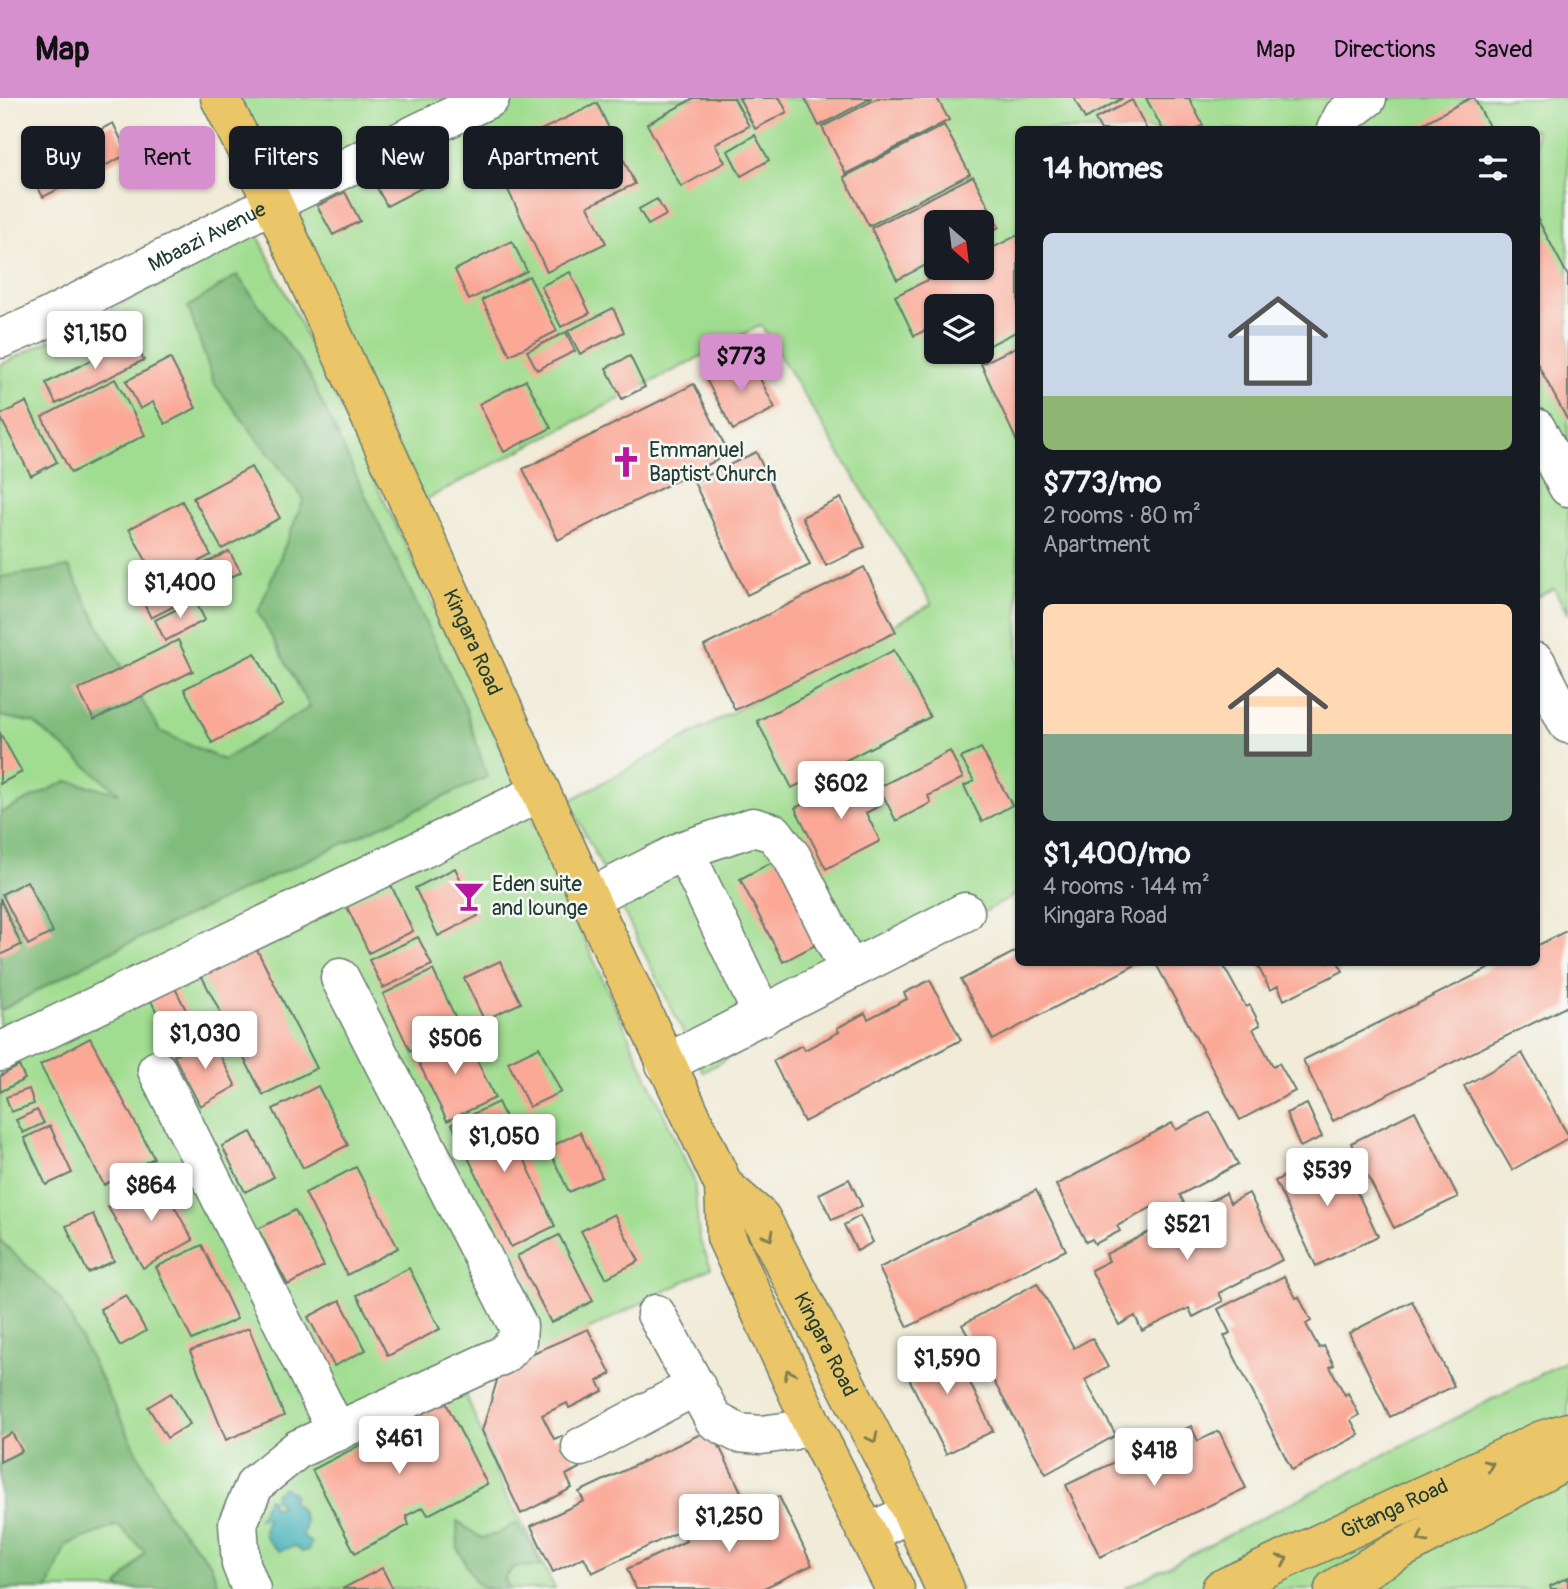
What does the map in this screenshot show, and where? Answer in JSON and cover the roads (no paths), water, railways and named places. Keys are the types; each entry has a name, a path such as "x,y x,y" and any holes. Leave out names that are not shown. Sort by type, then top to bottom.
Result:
{"main road":[{"name":"Kingara Road","path":"220,98 273,203 589,898 724,1186 726,1237 812,1424 867,1533 888,1587"},
{"name":"Kingara Road","path":"724,1186 761,1218 912,1513 945,1589"},
{"name":"Gitanga Road","path":"1221,1589 1542,1440 1568,1432"},
{"name":"Gitanga Road","path":"1334,1589 1376,1563 1568,1459"}],"street":[{"name":"Mbaazi Avenue","path":"0,339 490,98"},
{"path":"1338,126 1343,116 1367,98"},
{"path":"1540,440 1568,487"},
{"path":"1540,670 1568,724"},
{"path":"0,1052 541,792"},
{"path":"589,898 684,850 752,827 774,833 792,858 849,970"},
{"path":"684,850 764,1016"},
{"path":"666,1064 965,912"},
{"path":"251,1589 241,1564 238,1523 255,1484 298,1450 503,1355 517,1341 518,1326 340,978"},
{"path":"157,1070 337,1432"},
{"path":"656,1314 713,1420 738,1433 761,1435 791,1432 812,1424"},
{"path":"581,1447 696,1386"},
{"path":"867,1533 912,1513"}],"water":[{"path":"284,1487 294,1494 292,1502 302,1513 305,1522 302,1536 311,1543 308,1550 302,1552 295,1546 279,1551 264,1533 267,1518 259,1518 268,1498 271,1499 273,1509 280,1506 274,1499 275,1493"}],"place":[{"name":"Emmanuel Baptist Church","path":"626,462"},
{"name":"Eden suite and lounge","path":"469,896"}]}
